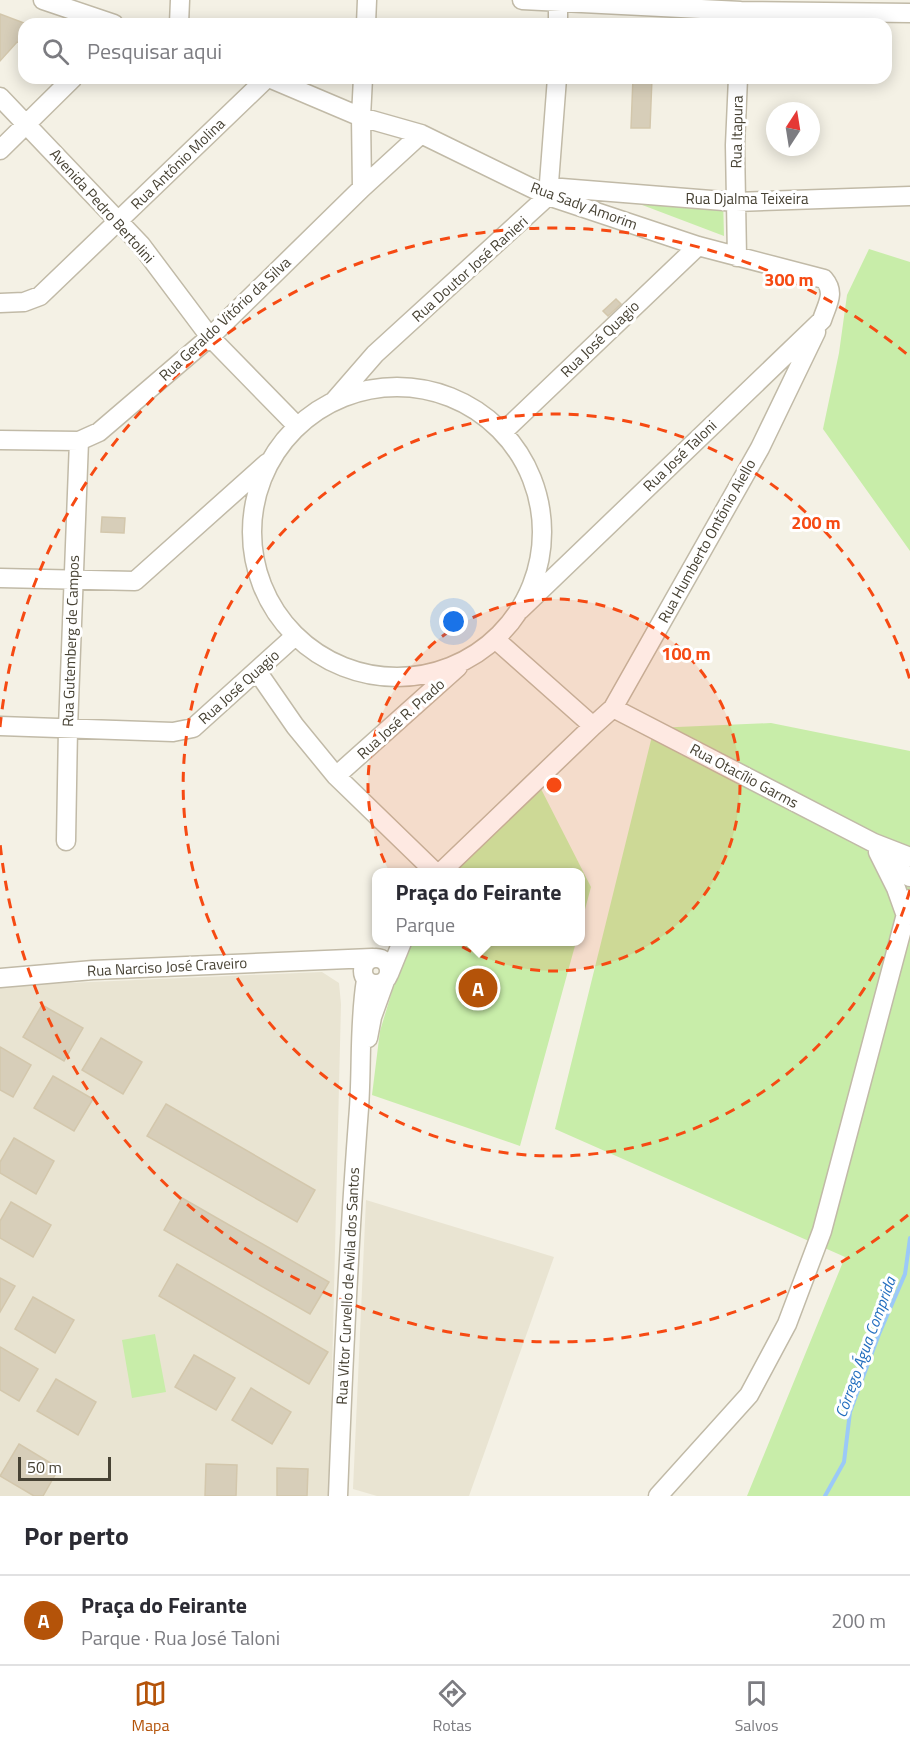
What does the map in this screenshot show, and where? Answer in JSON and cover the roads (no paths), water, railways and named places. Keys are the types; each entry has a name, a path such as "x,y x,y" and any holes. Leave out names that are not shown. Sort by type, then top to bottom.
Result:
{"street":[{"path":"43,0 96,18"},
{"path":"179,18 180,0"},
{"path":"366,18 367,0"},
{"path":"522,0 741,12 910,13"},
{"path":"558,1 558,18"},
{"path":"0,150 67,84"},
{"name":"Rua Antônio Molina","path":"0,303 24,302 40,296 262,84"},
{"name":"Rua Sady Amorim","path":"282,84 361,117 421,134 548,192 698,246 824,279 831,287 831,295"},
{"path":"362,188 363,84"},
{"path":"548,192 557,84"},
{"name":"Rua Itapura","path":"737,257 735,145 738,84"},
{"name":"Avenida Pedro Bertolini","path":"0,97 141,245 210,337 297,426"},
{"name":"Rua Geraldo Vitório da Silva","path":"0,440 79,441 99,432 210,337 362,188 421,134"},
{"name":"Rua Djalma Teixeira","path":"548,192 736,202 910,196"},
{"name":"Rua Doutor José Ranieri","path":"334,400 375,354 548,192"},
{"name":"Rua José Quagio","path":"503,432 698,246"},
{"name":"Rua José Taloni","path":"520,610 822,320 831,295"},
{"name":"Rua Humberto Ontõnio Aiello","path":"446,868 613,708 760,448 822,320"},
{"path":"0,578 135,581 268,462 297,426 334,400 378,388 424,389 467,405 503,432 530,472 542,518 539,566 520,610 495,639 465,661 431,674 394,677 367,674 324,658 295,636 267,598 252,554 253,507 268,462"},
{"name":"Rua Gutemberg de Campos","path":"66,841 79,441"},
{"name":"Rua José Quagio","path":"0,726 173,732 193,728 295,636"},
{"path":"495,639 593,726"},
{"name":"Rua José R. Prado","path":"336,776 465,661"},
{"path":"257,671 295,726 336,776 430,868"},
{"name":"Rua Otacílio Garms","path":"613,708 876,848 910,857"},
{"path":"658,1496 749,1395 787,1324 822,1231 908,916 876,848"},
{"name":"Rua Otacílio Garms","path":"876,848 897,869 910,877"},
{"path":"381,968 397,946"},
{"path":"334,960 351,967 364,978"},
{"name":"Rua Narciso José Craveiro","path":"0,978 93,970 334,960 381,968"},
{"name":"Rua Vitor Curvello de Avila dos Santos","path":"338,1496 348,1244 361,1075 361,1014 364,978 362,969 366,962 381,968 361,1075"}],"waterway":[{"name":"Córrego Água Comprida","path":"825,1496 844,1462 850,1412 879,1334 905,1274 910,1238"}],"place":[{"name":"Praça do Feirante","path":"478,988"}]}
